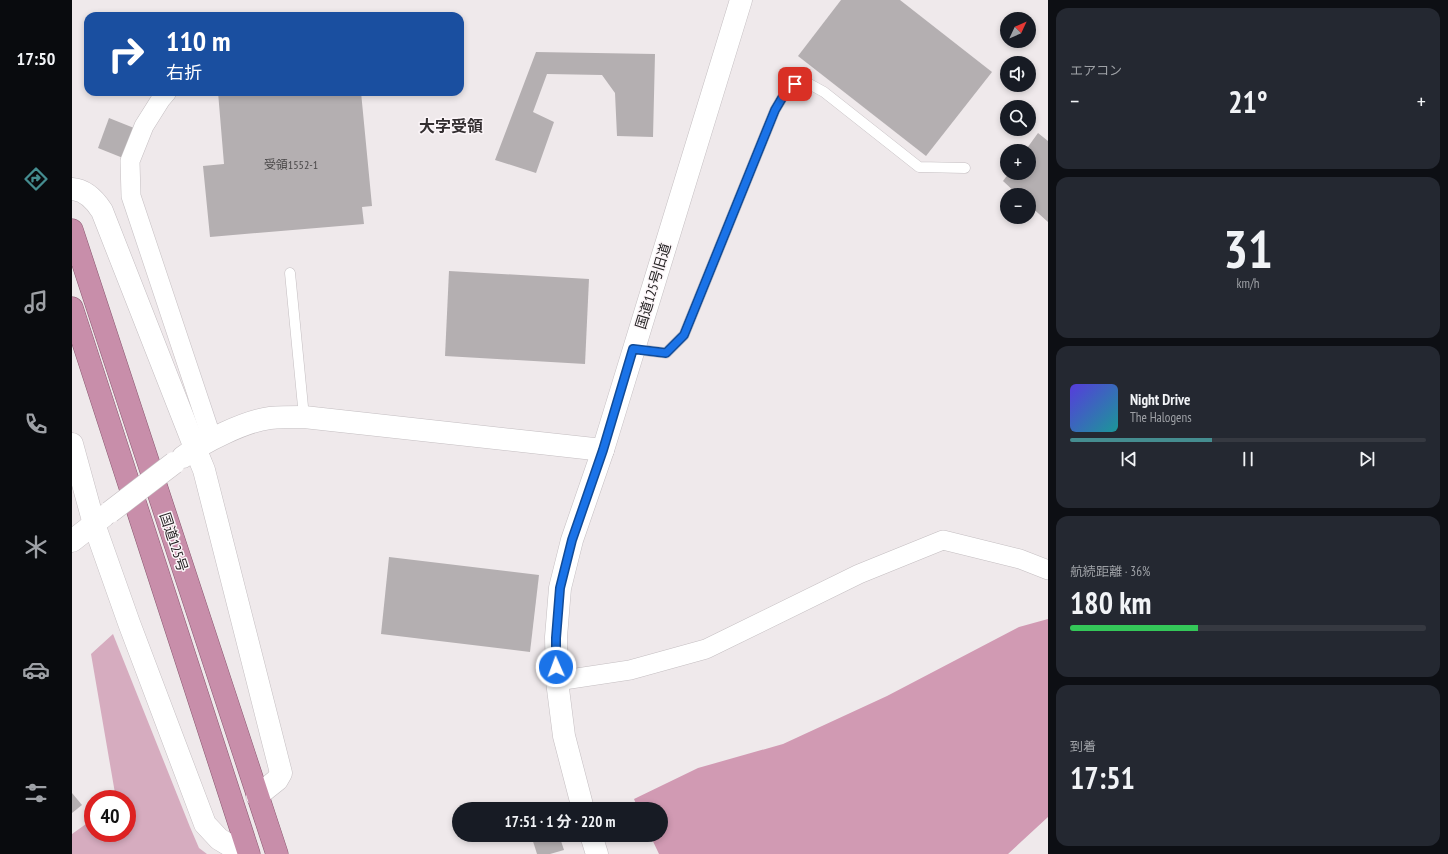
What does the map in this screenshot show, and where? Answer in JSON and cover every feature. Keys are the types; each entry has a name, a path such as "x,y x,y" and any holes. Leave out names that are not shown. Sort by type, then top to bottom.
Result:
{"highway":[{"name":"国道125号","path":"72,230 277,854"},
{"name":"国道125号","path":"72,308 249,854"}],"street":[{"name":"国道125号旧道","path":"581,802 564,736 557,682 556,638 560,588 572,540 603,450 741,0"},
{"path":"163,96 144,126 130,161 131,196 203,444 204,470 281,773 277,780 257,796"},
{"path":"72,189 78,189 89,195 96,202 102,212 203,444"},
{"path":"86,527 174,463 203,444 238,427 269,418 304,417 603,450"},
{"path":"72,444 86,527 128,624 205,824 219,839 244,854"},
{"path":"557,682 630,670 706,649 859,574 943,540 1020,559 1048,570"},
{"path":"593,842 597,854"}],"lane":[{"path":"633,349 666,353 684,335 775,110 788,88 802,80 824,92 919,167 965,168"},
{"path":"290,273 304,417"}],"shaded area":[{"path":"1048,619 1048,817 1008,854 659,854 653,842 668,842 668,802 635,802 634,799 698,768 783,744 887,696 1019,627"},
{"path":"113,634 190,827 199,848 207,854 72,854 72,834 84,825 84,842 136,842 136,790 114,790 91,654"}],"building":[{"path":"841,0 900,0 992,72 926,156 798,56"},
{"path":"536,52 655,54 653,137 617,136 615,93 602,75 547,74 533,112 554,122 536,173 495,160"},
{"path":"218,96 361,96 372,206 362,207 364,224 210,237 203,166 224,164"},
{"path":"109,118 139,130 128,160 98,148"},
{"path":"1038,133 1048,141 1048,222 1036,211 1036,188 1010,188 1003,181 1036,180 1036,144 1030,144"},
{"path":"449,271 589,279 585,364 445,356"},
{"path":"389,557 539,575 530,652 381,634"},
{"path":"72,793 82,805 72,813"},
{"path":"533,842 561,842 564,850 550,854 537,854"}],"district":[{"name":"大字受領","path":"451,126"}],"route":[{"path":"556,667 556,638 560,588 572,540 603,450 633,349 666,353 684,335 775,110 788,88 795,84"}]}
